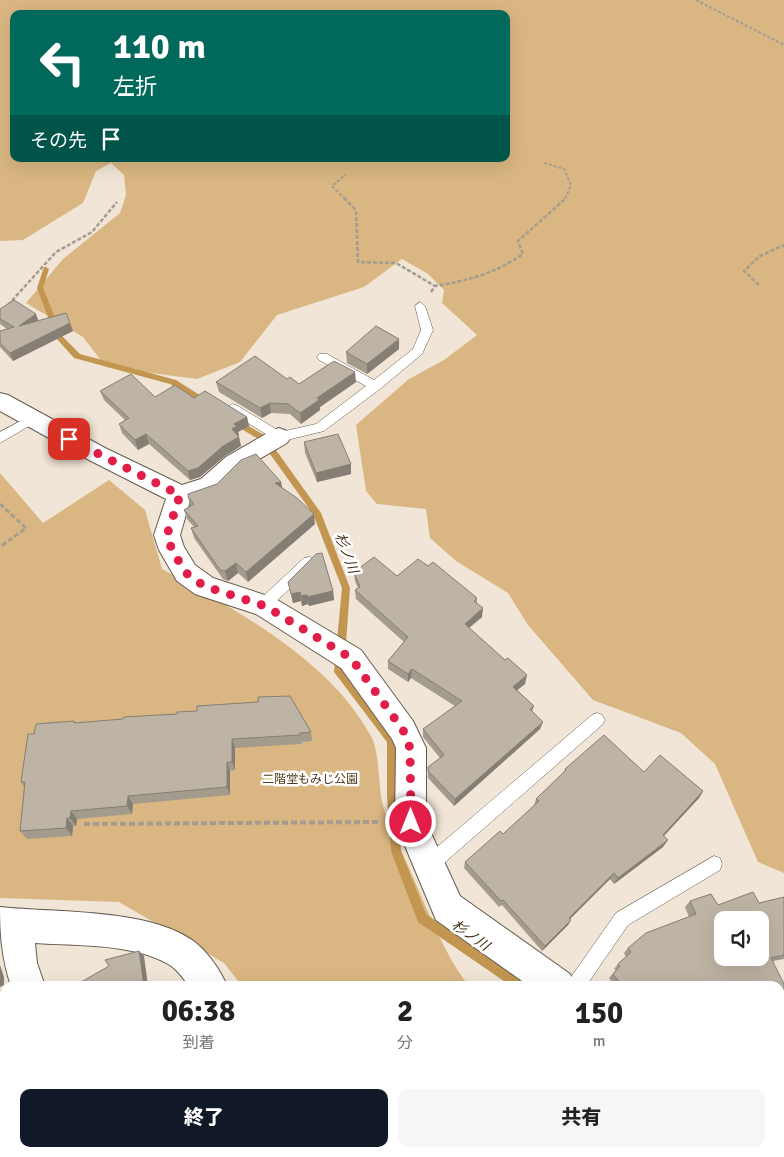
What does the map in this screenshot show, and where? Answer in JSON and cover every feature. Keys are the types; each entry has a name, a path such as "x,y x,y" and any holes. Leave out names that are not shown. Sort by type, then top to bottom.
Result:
{"street":[{"path":"0,401 97,454 180,495 209,486 234,463 279,437"},
{"path":"180,495 167,535 172,550 186,573 204,586 262,605 351,658 403,730 410,748 411,822 448,908 551,981"},
{"path":"26,981 8,925 134,935 182,953 206,981"}],"lane":[{"path":"220,401 279,437 320,428 376,386 418,351 428,330 420,306"},
{"path":"324,357 376,386"},
{"path":"0,438 32,418"},
{"path":"262,605 309,562"},
{"path":"429,866 597,720"},
{"path":"579,981 622,919 714,864"}],"path":[{"path":"696,0 784,44"},
{"path":"346,174 332,186 356,210 358,262 396,263 435,286 461,283 510,265 523,254 518,241 567,197 571,185 564,169 544,163"},
{"path":"5,307 61,248 92,232 117,202"},
{"path":"759,285 744,270 760,256 784,245"},
{"path":"420,306 435,286"},
{"path":"0,504 26,528 0,547"},
{"path":"84,824 411,822"}],"green space":[{"path":"0,0 784,0 784,873 758,862 715,764 681,733 593,700 528,625 508,593 456,561 430,538 426,509 377,504 366,491 356,425 409,379 444,360 477,335 442,303 444,290 428,274 402,259 364,287 277,315 240,362 197,379 106,367 83,337 26,303 63,259 120,213 126,195 124,175 111,163 96,171 83,203 23,240 0,241"},
{"name":"二階堂もみじ公園","path":"0,473 43,523 109,480 145,510 162,569 221,602 279,640 307,661 332,684 354,710 375,745 382,801 389,824 444,945 465,981 238,981 224,963 119,902 0,898"}],"building":[{"path":"14,300 36,314 19,326 66,313 70,323 10,353 0,343 0,331 14,327 0,319 0,309"},
{"path":"376,326 399,339 367,364 346,352"},
{"path":"255,356 287,379 290,377 299,384 334,361 355,372 317,398 319,400 300,413 288,404 270,403 260,408 216,382"},
{"path":"131,374 155,397 175,385 194,398 205,391 247,417 234,424 237,426 232,429 239,437 223,446 198,468 188,471 146,434 135,440 119,424 129,418 100,391"},
{"path":"338,434 351,464 316,473 304,442"},
{"path":"256,454 281,482 275,483 297,498 314,514 246,572 236,563 225,571 220,570 191,528 198,526 184,510 194,504 188,497 188,494 217,484 241,460"},
{"path":"322,553 333,591 307,597 307,595 301,596 300,592 291,594 288,582 316,554"},
{"path":"374,557 397,576 418,559 428,566 433,562 477,598 474,601 483,608 465,624 505,660 508,658 527,675 513,687 534,706 530,709 543,722 455,799 428,771 428,767 444,755 423,729 462,701 412,669 408,674 388,661 408,637 355,590 360,587 354,572"},
{"path":"290,696 311,732 300,733 300,735 232,739 232,762 227,762 227,787 128,796 127,806 71,811 70,818 67,818 66,828 20,831 25,782 21,782 28,734 34,734 36,724 74,721 74,723 123,719 124,717 177,714 177,712 197,711 197,706 258,702 258,697"},
{"path":"604,735 644,772 660,755 703,791 663,835 668,840 618,878 614,873 569,918 571,920 545,946 465,862 500,831 503,834 539,801 536,799 565,769"},
{"path":"753,892 759,903 784,897 784,955 771,958 782,981 619,981 613,974 620,966 618,964 631,952 628,948 646,933 696,914 690,901 711,894 718,905"},
{"path":"139,951 143,981 83,981 109,966 105,960"}],"waterway":[{"name":"杉ノ川","path":"46,269 40,288 60,338 77,356 173,382 206,403"},
{"name":"杉ノ川","path":"236,422 263,438 317,513 346,588 339,672 392,741 392,796 396,851 422,918 514,981"}],"route":[{"path":"69,439 180,495 167,535 172,550 186,573 204,586 265,606 351,658 403,730 410,748 411,822"}]}
